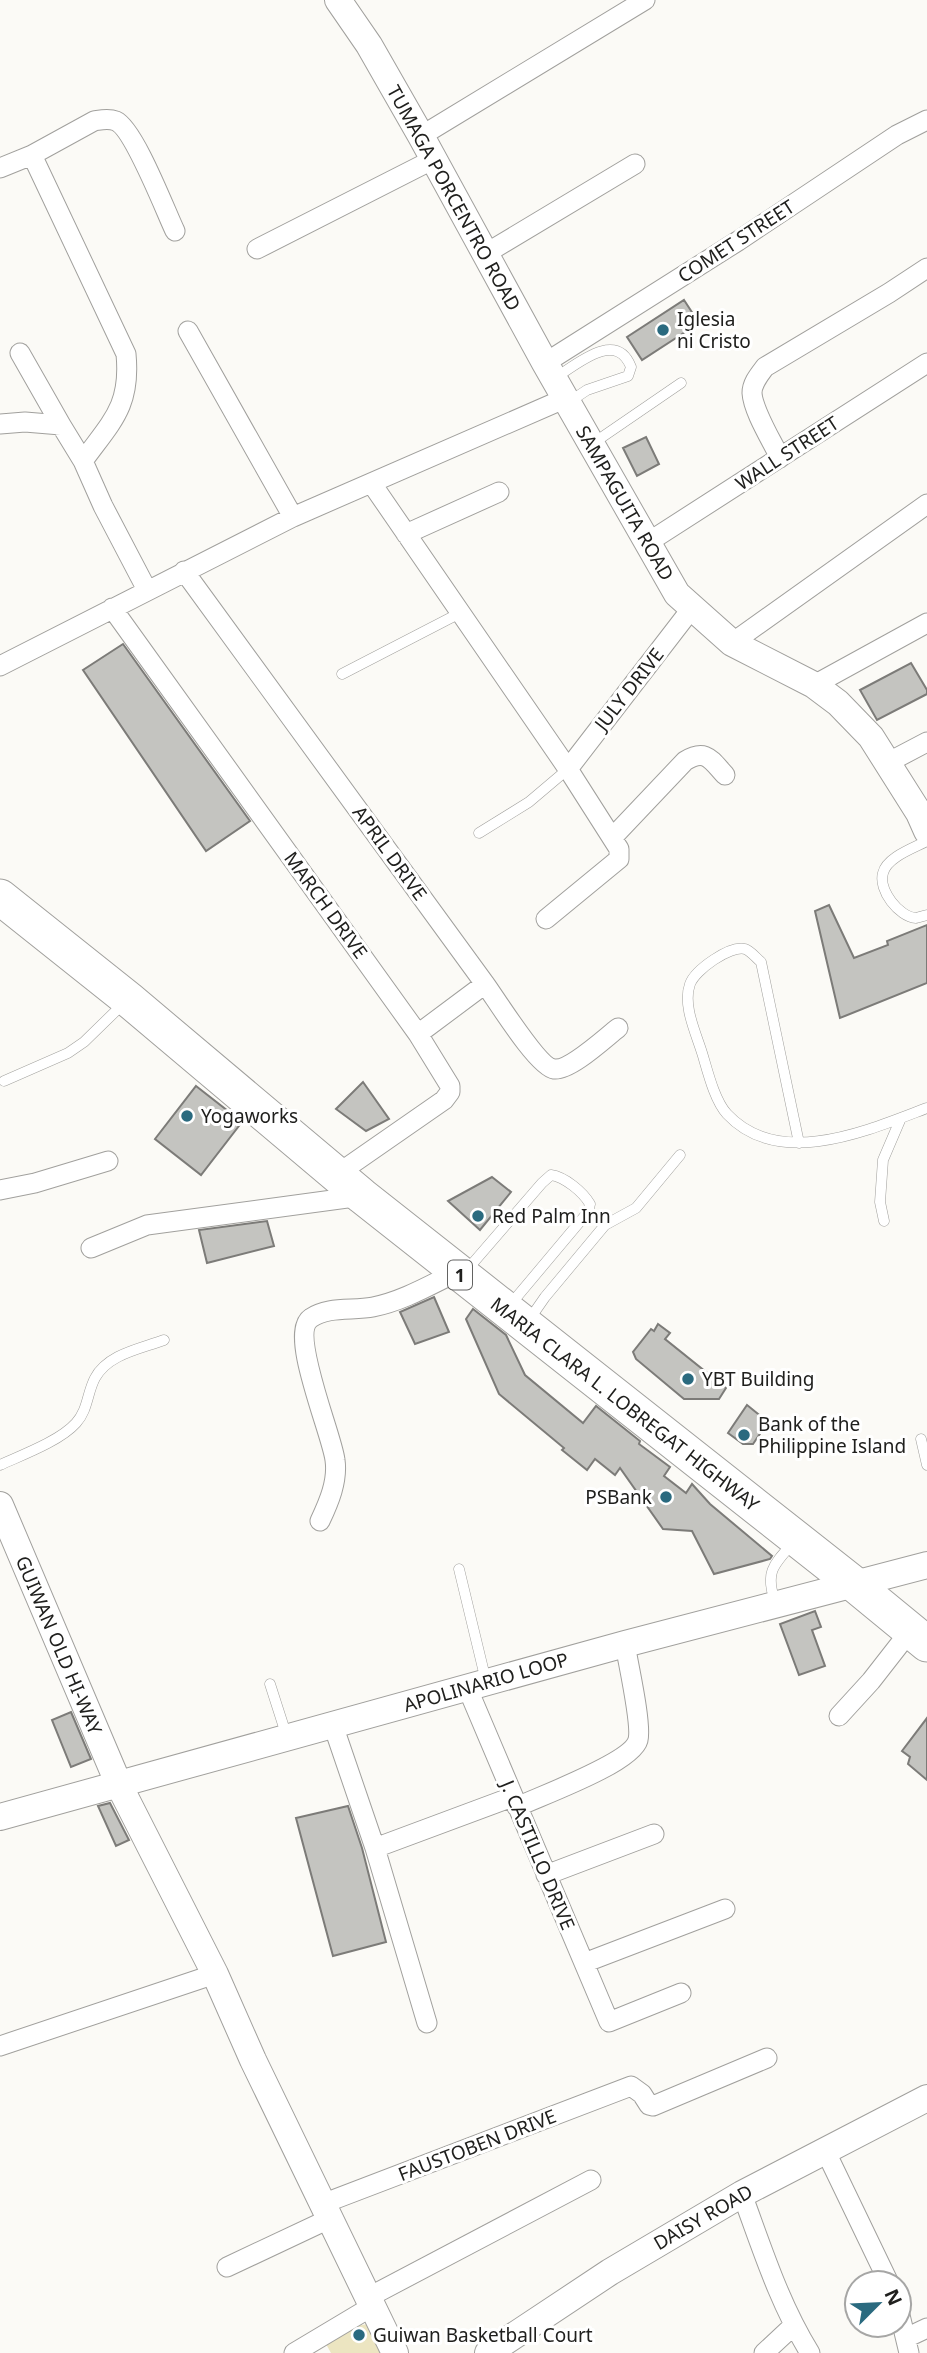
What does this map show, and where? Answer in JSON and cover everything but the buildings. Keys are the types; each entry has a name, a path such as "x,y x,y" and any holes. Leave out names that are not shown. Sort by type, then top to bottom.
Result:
{"highway":[{"name":"MARIA CLARA L. LOBREGAT HIGHWAY","path":"0,897 128,999 349,1186 919,1637"}],"street":[{"name":"TUMAGA PORCENTRO ROAD","path":"338,0 369,45 558,386"},
{"path":"257,249 427,147 645,0"},
{"name":"COMET STREET","path":"0,666 292,517 372,484 558,386 738,241 897,135 927,120"},
{"path":"0,168 32,155 94,121 117,121 130,135 176,231"},
{"path":"32,155 126,354 128,377 125,397 116,416 83,461"},
{"path":"485,254 635,164"},
{"path":"780,458 752,393 755,380 765,367 927,268"},
{"path":"188,331 292,517"},
{"path":"20,353 83,461 147,590"},
{"name":"WALL STREET","path":"648,543 780,458 924,371"},
{"name":"SAMPAGUITA ROAD","path":"558,386 677,594 732,643 814,685 838,703 871,737 924,818"},
{"path":"0,424 33,422 61,425"},
{"path":"372,484 568,769 619,849 619,859 546,919"},
{"path":"406,534 499,492"},
{"path":"732,643 927,504"},
{"name":"APRIL DRIVE","path":"184,571 532,1051 546,1066 555,1069 568,1066 618,1028"},
{"name":"MARCH DRIVE","path":"112,608 418,1034 448,1080 450,1092 444,1100 349,1186"},
{"name":"JULY DRIVE","path":"568,769 691,608"},
{"path":"814,685 927,623"},
{"path":"887,763 927,743"},
{"path":"612,838 685,761 694,755 708,757 725,775"},
{"path":"418,1034 485,984"},
{"path":"0,1189 35,1183 108,1161"},
{"path":"91,1248 147,1225 349,1186"},
{"path":"320,1521 331,1498 335,1461 306,1358 303,1330 308,1319 324,1311 373,1307 392,1302 459,1274"},
{"name":"GUIWAN OLD HI-WAY","path":"0,1505 119,1785 215,1974 253,2060 395,2353"},
{"path":"854,1584 927,1566"},
{"name":"APOLINARIO LOOP","path":"0,1817 625,1644 854,1584"},
{"path":"839,1716 871,1681 919,1637"},
{"path":"375,1848 514,1802 615,1764 631,1753 638,1741 638,1727 625,1644"},
{"name":"J. CASTILLO DRIVE","path":"477,1685 514,1802 609,2022 681,1993"},
{"path":"333,1725 375,1848 427,2023"},
{"path":"546,1875 654,1834"},
{"path":"584,1963 725,1909"},
{"path":"0,2046 215,1974"},
{"name":"FAUSTOBEN DRIVE","path":"228,2267 326,2212 631,2086 653,2106 767,2058"},
{"name":"DAISY ROAD","path":"488,2353 610,2272 742,2194 927,2098"},
{"path":"825,2150 881,2269"},
{"path":"294,2353 369,2302 591,2179"},
{"path":"742,2194 770,2273 793,2326 810,2353"},
{"path":"764,2353 793,2326"},
{"path":"908,2346 927,2328"}],"lane":[{"path":"607,349 622,353 631,367 628,376 587,390 558,386 594,354 607,349"},
{"path":"592,445 681,383"},
{"path":"342,674 460,613"},
{"path":"479,833 529,802 568,769"},
{"path":"927,841 890,862 882,874 883,888 898,911 917,918 927,915"},
{"path":"799,1143 761,962 747,950 736,948 704,965 690,983 688,1004 711,1084 726,1114 768,1140 799,1143 838,1139 927,1108"},
{"path":"4,1081 68,1053 84,1042 128,999"},
{"path":"884,1222 880,1202 883,1160 901,1118"},
{"path":"515,1318 545,1297 605,1225 636,1208 680,1155"},
{"path":"459,1274 551,1175 558,1176 585,1195 590,1204 588,1212 515,1318"},
{"path":"0,1465 55,1438 75,1424 86,1408 94,1379 107,1362 164,1340"},
{"path":"921,1438 927,1465"},
{"path":"777,1605 770,1586 770,1574 775,1563 797,1539"},
{"path":"459,1569 477,1685"},
{"path":"270,1684 287,1738"}],"shaded area":[{"name":"Guiwan Basketball Court","path":"373,2323 387,2353 331,2353 326,2344 351,2327"}],"place":[{"name":"Iglesia ni Cristo","path":"663,330"},
{"name":"Yogaworks","path":"187,1116"},
{"name":"Red Palm Inn","path":"478,1216"},
{"name":"YBT Building","path":"688,1379"},
{"name":"Bank of the Philippine Island","path":"744,1435"},
{"name":"PSBank","path":"666,1497"},
{"name":"Guiwan Basketball Court","path":"359,2335"}]}
